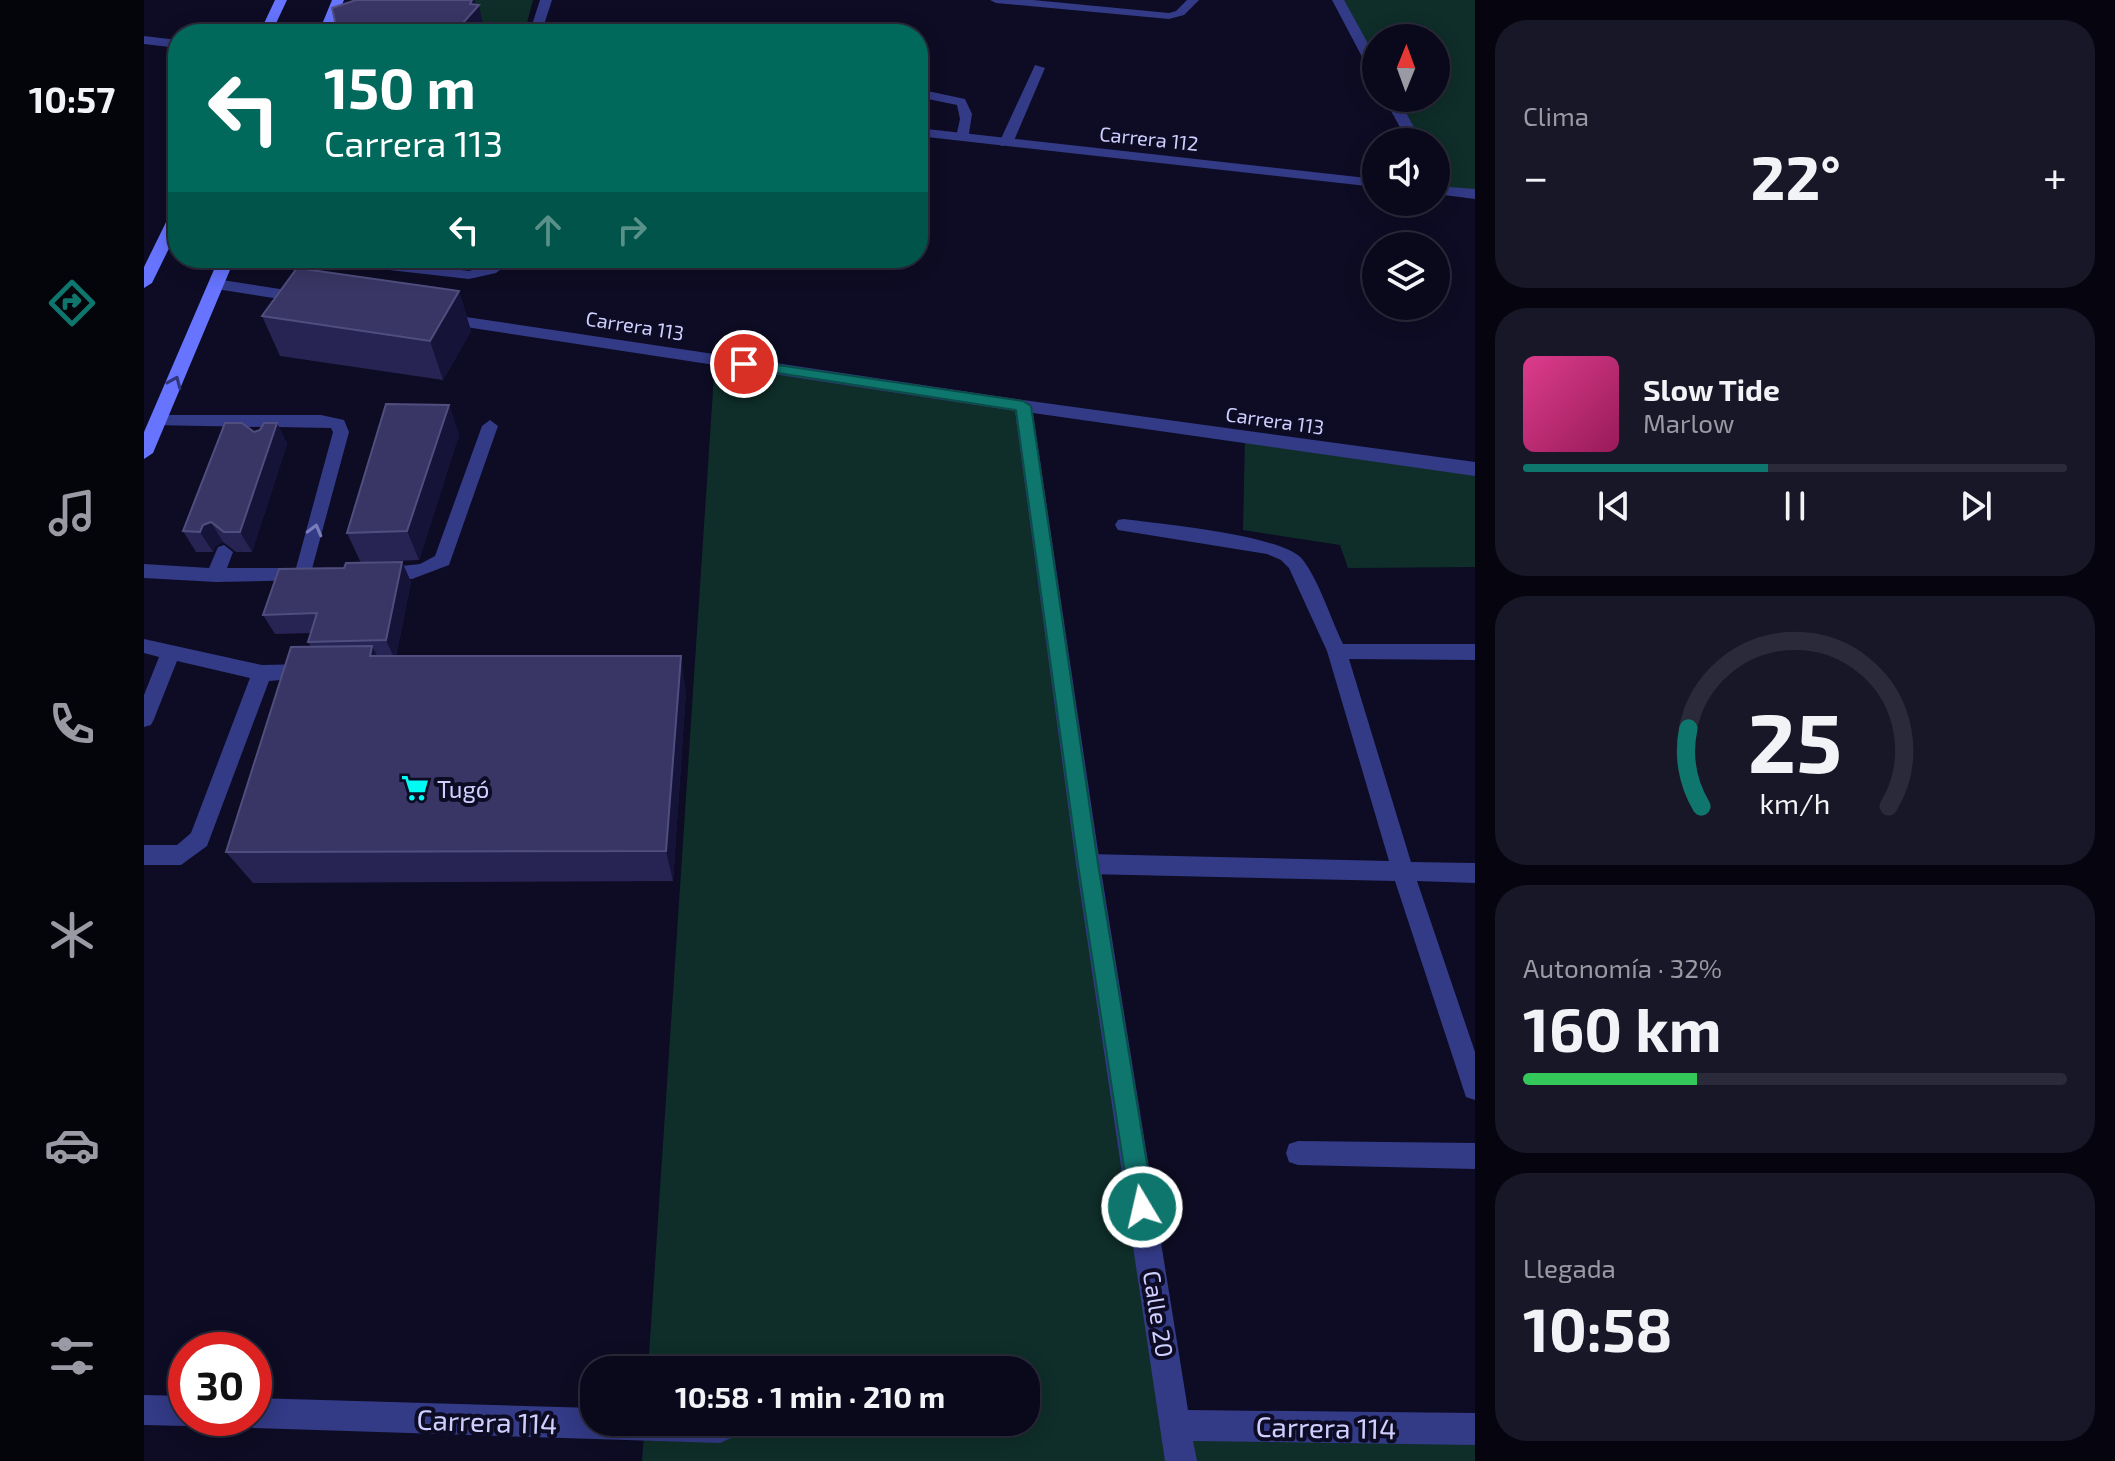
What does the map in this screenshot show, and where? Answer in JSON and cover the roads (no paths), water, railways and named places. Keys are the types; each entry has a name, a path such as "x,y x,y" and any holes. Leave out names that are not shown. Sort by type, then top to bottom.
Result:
{"main road":[{"path":"270,24 281,0"},
{"path":"328,24 338,0"},
{"path":"144,283 168,234"},
{"path":"144,453 223,268"}],"street":[{"path":"538,24 546,0"},
{"path":"1338,0 1362,44"},
{"name":"Carrera 112","path":"928,133 1362,181"},
{"path":"1450,189 1475,194"},
{"path":"216,284 320,283"},
{"name":"Carrera 113","path":"426,316 1023,406 1475,469"},
{"name":"Calle 20","path":"1023,406 1088,864 1181,1461"},
{"path":"144,1410 168,1411"},
{"name":"Carrera 114","path":"272,1414 580,1423"},
{"name":"Carrera 114","path":"1176,1425 1475,1429"}],"lane":[{"path":"996,0 1169,16 1180,13 1193,0"},
{"path":"144,40 168,43"},
{"path":"1006,143 1039,68"},
{"path":"928,95 956,99 965,106 963,137"},
{"path":"319,268 320,283 469,275 494,268"},
{"path":"144,571 310,575 341,432 338,424 321,421 158,421"},
{"path":"264,444 272,421"},
{"path":"360,574 418,572 433,568 443,560 490,426"},
{"path":"1124,525 1270,548 1287,555 1302,573 1337,651 1403,871 1475,1088"},
{"path":"216,575 224,552"},
{"path":"144,646 262,673 324,672"},
{"path":"1337,651 1475,652"},
{"path":"144,719 171,652"},
{"path":"144,855 181,855 199,839 262,673"},
{"path":"1088,864 1475,873"},
{"path":"1298,1153 1475,1156"}],"place":[{"name":"Tugó","path":"415,788"}]}
